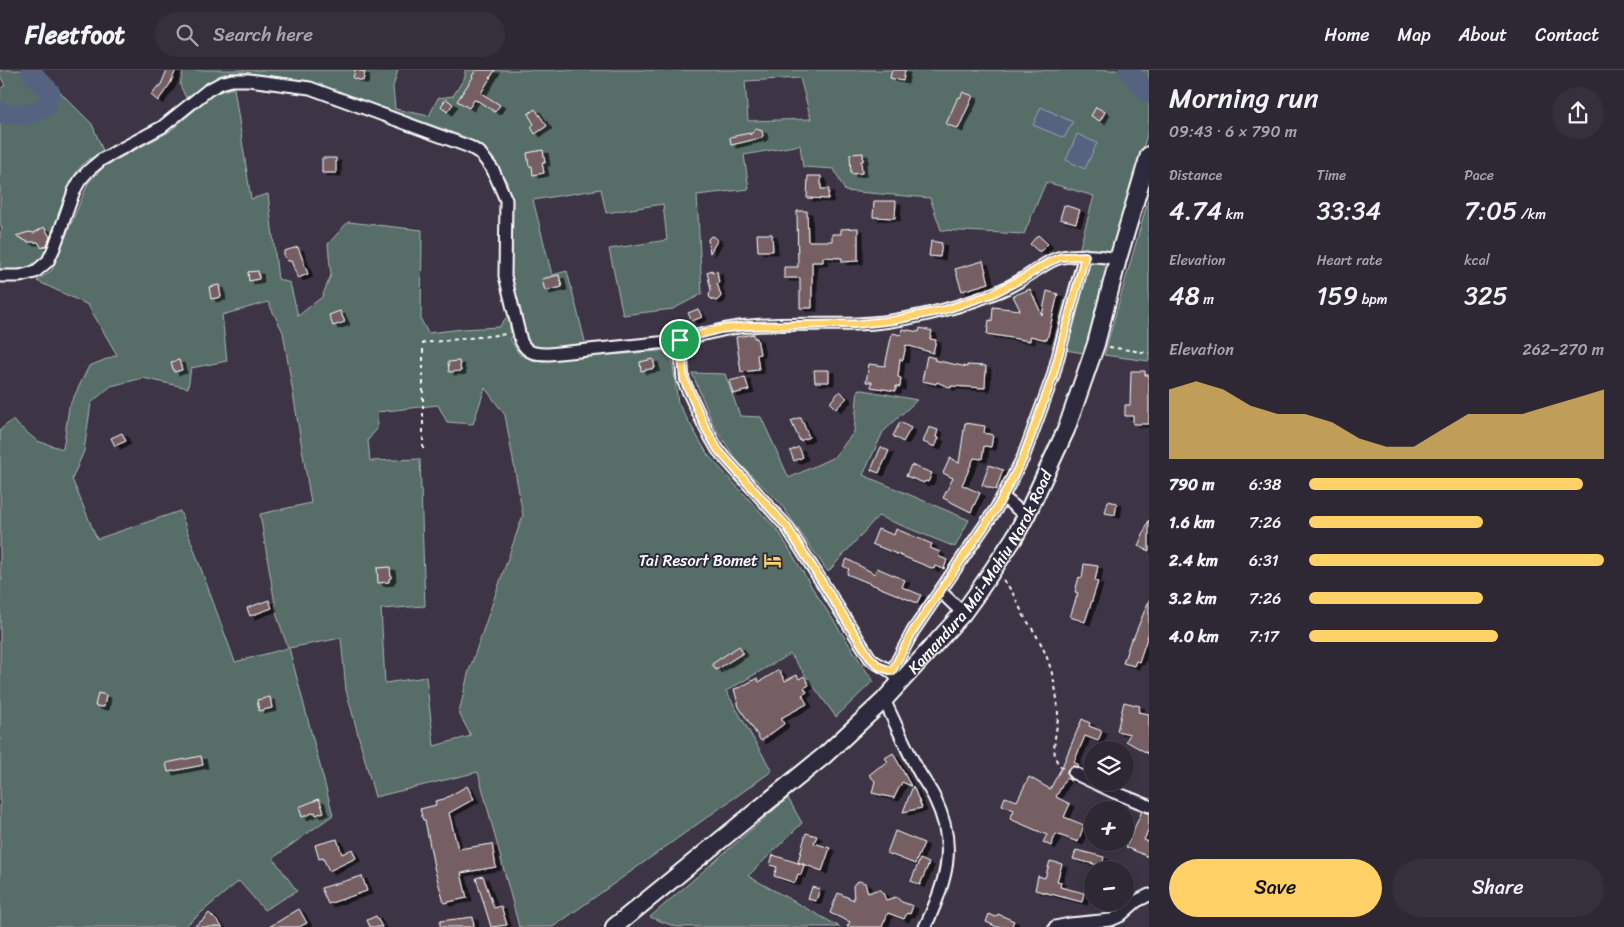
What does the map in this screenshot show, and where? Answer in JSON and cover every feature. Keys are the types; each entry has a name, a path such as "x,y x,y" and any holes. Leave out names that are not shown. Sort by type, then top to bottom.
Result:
{"highway":[{"name":"Kamandura Mai-Mahiu Narok Road","path":"618,926 825,755 884,700 896,677 963,613 1014,538 1066,430 1096,344 1118,259 1149,155"}],"street":[{"path":"0,276 20,276 35,272 48,261 74,191 80,180 89,170 101,160 162,127 208,90 232,80 273,82 310,88 452,140 480,153 493,170 506,200 505,276 521,342 523,347 530,353 540,354 680,340 720,329 748,326 858,324 902,319 944,310 992,294 1061,257 1085,256 1118,259"},
{"path":"680,340 684,380 706,429 718,450 787,527 870,658 896,677 913,631 1003,497 1023,458 1053,376 1085,256"},
{"path":"1003,497 1026,516"},
{"path":"940,591 963,613"},
{"path":"884,700 942,815 947,849 947,866 942,888 927,926"},
{"path":"1074,773 1149,806"},
{"path":"1055,927 1111,920 1120,916 1137,901 1149,895"}],"path":[{"path":"423,449 423,343 519,332"},
{"path":"1096,344 1149,353"},
{"path":"991,572 1009,586 1045,654 1056,694 1058,717 1056,762 1060,767 1074,773"}],"green space":[{"path":"0,70 42,70 62,94 92,124 103,151 83,164 72,179 59,226 54,240 46,253 35,263 19,270 0,270 0,232 2,230 0,222 0,89 5,85 0,76"},
{"path":"183,70 398,70 393,87 395,109 429,116 438,98 453,96 465,77 465,70 1149,70 1149,128 1084,353 1052,348 1094,196 1046,182 1024,234 941,230 930,198 845,191 834,169 803,167 800,145 744,155 749,189 697,195 702,294 673,309 623,315 609,249 667,240 663,204 606,213 601,189 533,200 552,275 567,271 586,345 534,348 524,339 508,276 512,203 507,182 494,159 468,138 318,84 243,72 222,74 186,98 180,85","holes":["800,78 811,119 748,121 745,81"]},
{"path":"234,88 251,199 268,194 278,279 290,283 298,316 322,297 331,275 328,244 348,222 422,230 421,320 428,333 499,327 509,314 511,341 520,355 537,361 671,350 678,403 708,455 779,532 813,589 873,681 836,717 790,654 726,691 772,771 553,927 519,927 478,772 375,797 346,690 341,638 289,648 333,815 273,858 297,891 264,910 239,881 184,927 0,927 0,583 2,580 0,571 0,430 12,420 37,441 63,449 69,407 89,366 117,355 88,305 37,281 52,270 88,183 105,166 169,132 215,93","holes":["268,302 283,332 311,503 260,514 277,616 288,648 235,662 180,511 97,539 72,479 84,451 91,403 111,386 143,378 188,388 191,368 227,361 222,315","485,388 505,415 523,515 468,674 459,713 471,736 434,746 426,677 385,683 381,609 425,606 420,459 370,461 368,440 377,429 377,412 438,405 447,422 473,424"]},
{"path":"1149,197 1149,361 1104,355"},
{"path":"692,373 725,374 740,416 761,417 789,478 834,457 854,432 858,389 917,400 883,432 863,475 969,520 955,547 878,516 828,572 780,503 737,461 713,424"},
{"path":"788,798 802,823 748,876 840,927 676,927 650,917"}],"water":[{"path":"1041,107 1073,122 1064,138 1033,125"},
{"path":"1077,134 1097,143 1085,169 1066,160"}],"building":[{"path":"167,70 176,70 170,84 158,101 151,95 158,86 160,87"},
{"path":"355,70 365,72 363,81 353,78"},
{"path":"476,70 495,70 481,93 500,105 495,112 478,101 474,100 469,108 457,101"},
{"path":"892,70 905,70 903,81 890,78"},
{"path":"963,92 973,96 958,129 946,124 958,97 960,98"},
{"path":"446,99 453,104 447,112 441,106"},
{"path":"1096,107 1105,112 1100,121 1091,116"},
{"path":"535,109 547,126 535,134 531,127 534,124 528,114"},
{"path":"756,129 762,131 763,136 761,138 731,145 730,137 750,133 750,135"},
{"path":"543,150 545,163 542,163 544,173 533,175 527,153"},
{"path":"863,153 863,161 861,161 862,173 851,174 850,154"},
{"path":"322,158 336,158 336,173 322,173"},
{"path":"808,176 821,176 821,189 829,189 828,199 807,198"},
{"path":"874,201 896,201 895,218 873,217"},
{"path":"1064,205 1080,210 1076,223 1060,219"},
{"path":"797,211 807,211 808,241 832,241 832,234 841,234 841,229 858,228 858,261 842,262 842,258 823,257 823,262 812,262 812,308 800,308 800,278 784,278 784,267 798,267"},
{"path":"44,227 50,237 47,245 42,248 38,242 28,242 16,236 29,232 34,233"},
{"path":"757,234 772,234 773,251 758,251"},
{"path":"1038,235 1048,244 1041,251 1038,251 1030,244"},
{"path":"711,236 716,238 717,241 710,253 708,239"},
{"path":"931,241 942,243 940,257 929,256"},
{"path":"298,247 308,274 298,278 291,261 284,257 284,251"},
{"path":"983,261 989,283 962,291 955,269"},
{"path":"712,270 712,272 717,271 719,283 717,283 721,296 716,301 710,298 709,295 711,290 707,272"},
{"path":"258,271 259,279 249,281 248,272"},
{"path":"559,275 562,287 545,291 542,279"},
{"path":"219,285 221,297 211,299 209,287"},
{"path":"1030,289 1042,315 1047,291 1058,294 1047,340 1030,336 1030,341 987,334 989,320 992,321 993,307 1020,310 1013,296"},
{"path":"698,309 702,317 692,321 688,313"},
{"path":"340,311 345,322 333,326 329,315"},
{"path":"920,328 932,331 930,339 936,340 933,353 906,345 903,360 900,359 898,377 901,378 900,387 896,386 896,391 871,387 872,382 866,382 869,364 885,366 892,333 901,335 902,329 919,332"},
{"path":"754,334 754,338 757,338 760,354 757,355 759,370 741,372 736,337"},
{"path":"927,356 935,358 934,360 967,367 967,365 986,366 985,388 951,386 951,388 937,382 936,384 922,381"},
{"path":"653,359 655,368 641,371 640,362"},
{"path":"179,360 182,370 174,372 171,362"},
{"path":"459,361 461,371 449,372 448,362"},
{"path":"814,370 829,370 829,382 815,382"},
{"path":"1131,371 1145,371 1145,375 1149,375 1149,424 1133,424 1133,416 1125,416 1125,405 1130,405"},
{"path":"745,377 749,390 733,394 729,381"},
{"path":"840,391 847,398 836,409 831,404 831,401"},
{"path":"801,418 809,437 800,441 791,421"},
{"path":"900,422 911,428 903,442 893,436"},
{"path":"965,423 985,426 984,433 993,435 991,447 984,446 982,459 974,458 962,485 980,493 971,512 943,498 953,478 943,473 950,458 959,463"},
{"path":"929,427 938,430 936,437 939,438 935,447 923,442"},
{"path":"122,433 126,441 115,446 111,438"},
{"path":"799,447 803,457 794,461 790,451"},
{"path":"881,447 889,451 879,473 871,470"},
{"path":"911,465 932,473 928,482 925,481 924,483 906,476"},
{"path":"989,465 1003,470 996,490 982,485"},
{"path":"1108,501 1117,503 1115,515 1105,513"},
{"path":"1149,520 1149,551 1138,546"},
{"path":"878,529 894,535 896,529 932,544 930,548 940,552 938,556 947,560 944,569 935,566 934,569 872,544"},
{"path":"847,559 875,574 877,568 905,580 902,587 921,595 917,603 847,574 849,569 843,566"},
{"path":"1084,564 1098,566 1095,581 1098,582 1085,622 1070,617 1078,593 1075,592 1079,577 1082,578"},
{"path":"390,567 391,578 389,582 378,583 377,568"},
{"path":"269,600 272,608 250,616 247,608"},
{"path":"1149,600 1149,632 1139,662 1136,661 1134,666 1123,663 1131,639 1133,639"},
{"path":"739,646 743,653 716,670 712,664"},
{"path":"779,670 785,681 797,675 799,679 804,676 809,685 804,688 807,692 802,695 807,704 781,718 784,724 761,741 739,707 734,689 757,678 759,682"},
{"path":"98,693 106,695 104,707 95,706"},
{"path":"270,697 272,708 259,711 257,700"},
{"path":"1124,702 1140,706 1138,712 1149,714 1149,754 1134,746 1134,741 1126,741 1130,734 1117,731"},
{"path":"1082,719 1090,723 1089,726 1102,731 1098,741 1085,736 1074,762 1079,765 1067,770 1071,781 1066,778 1056,797 1070,804 1064,817 1084,825 1078,842 1056,834 1051,846 1043,842 1047,835 1010,819 1014,810 1002,805 1005,797 1017,801 1029,777 1050,789 1062,767"},
{"path":"893,753 911,786 902,782 894,798 872,793 875,781 869,775 888,762 885,758"},
{"path":"201,756 203,765 168,772 166,763"},
{"path":"467,786 474,799 449,813 458,849 492,844 496,867 461,873 467,898 444,903 434,867 425,820 423,820 420,809 436,805 435,801 444,799"},
{"path":"913,786 922,808 903,812"},
{"path":"319,799 324,812 316,815 315,812 302,817 299,807"},
{"path":"1142,811 1149,813 1149,829 1144,840 1149,842 1149,857 1134,850 1134,829"},
{"path":"895,831 924,843 915,864 887,853"},
{"path":"806,833 817,836 814,843 830,848 822,871 798,862"},
{"path":"337,839 342,854 352,849 356,858 329,871 323,858 319,859 315,845"},
{"path":"1076,850 1104,857 1103,861 1084,862 1073,859"},
{"path":"773,855 804,865 801,875 798,874 795,883 774,876 777,867 770,865"},
{"path":"920,859 929,863 920,885 911,881"},
{"path":"1050,861 1062,864 1057,881 1061,882 1060,887 1084,893 1082,902 1035,890 1038,876 1045,878"},
{"path":"362,876 367,891 328,904 321,888"},
{"path":"483,876 494,908 501,906 507,925 491,927 476,878"},
{"path":"859,881 865,883 868,893 880,890 886,900 896,897 902,902 913,906 910,914 907,913 904,919 888,913 882,927 847,927 850,922 830,913 838,893 854,900 853,886"},
{"path":"812,887 820,889 816,901 808,899"},
{"path":"299,909 307,923 299,927 269,927"},
{"path":"209,913 223,927 193,927 204,919"},
{"path":"989,914 996,917 998,914 1014,921 1011,927 997,927 986,922"},
{"path":"376,916 382,927 370,927 367,920"},
{"path":"473,917 474,927 440,927 440,921"}],"waterway":[{"path":"0,111 4,114 28,115 47,106 50,92 31,70"},
{"path":"1128,70 1149,94"}],"place":[{"name":"Tai Resort Bomet","path":"772,560"}],"route":[{"path":"1085,256 1053,376 1014,478 996,509 913,631 892,671 880,667 870,658 787,527 718,450 692,402 684,380 680,340 720,329 780,324 858,324 895,320 944,310 992,294 1061,257 1085,256"}]}
